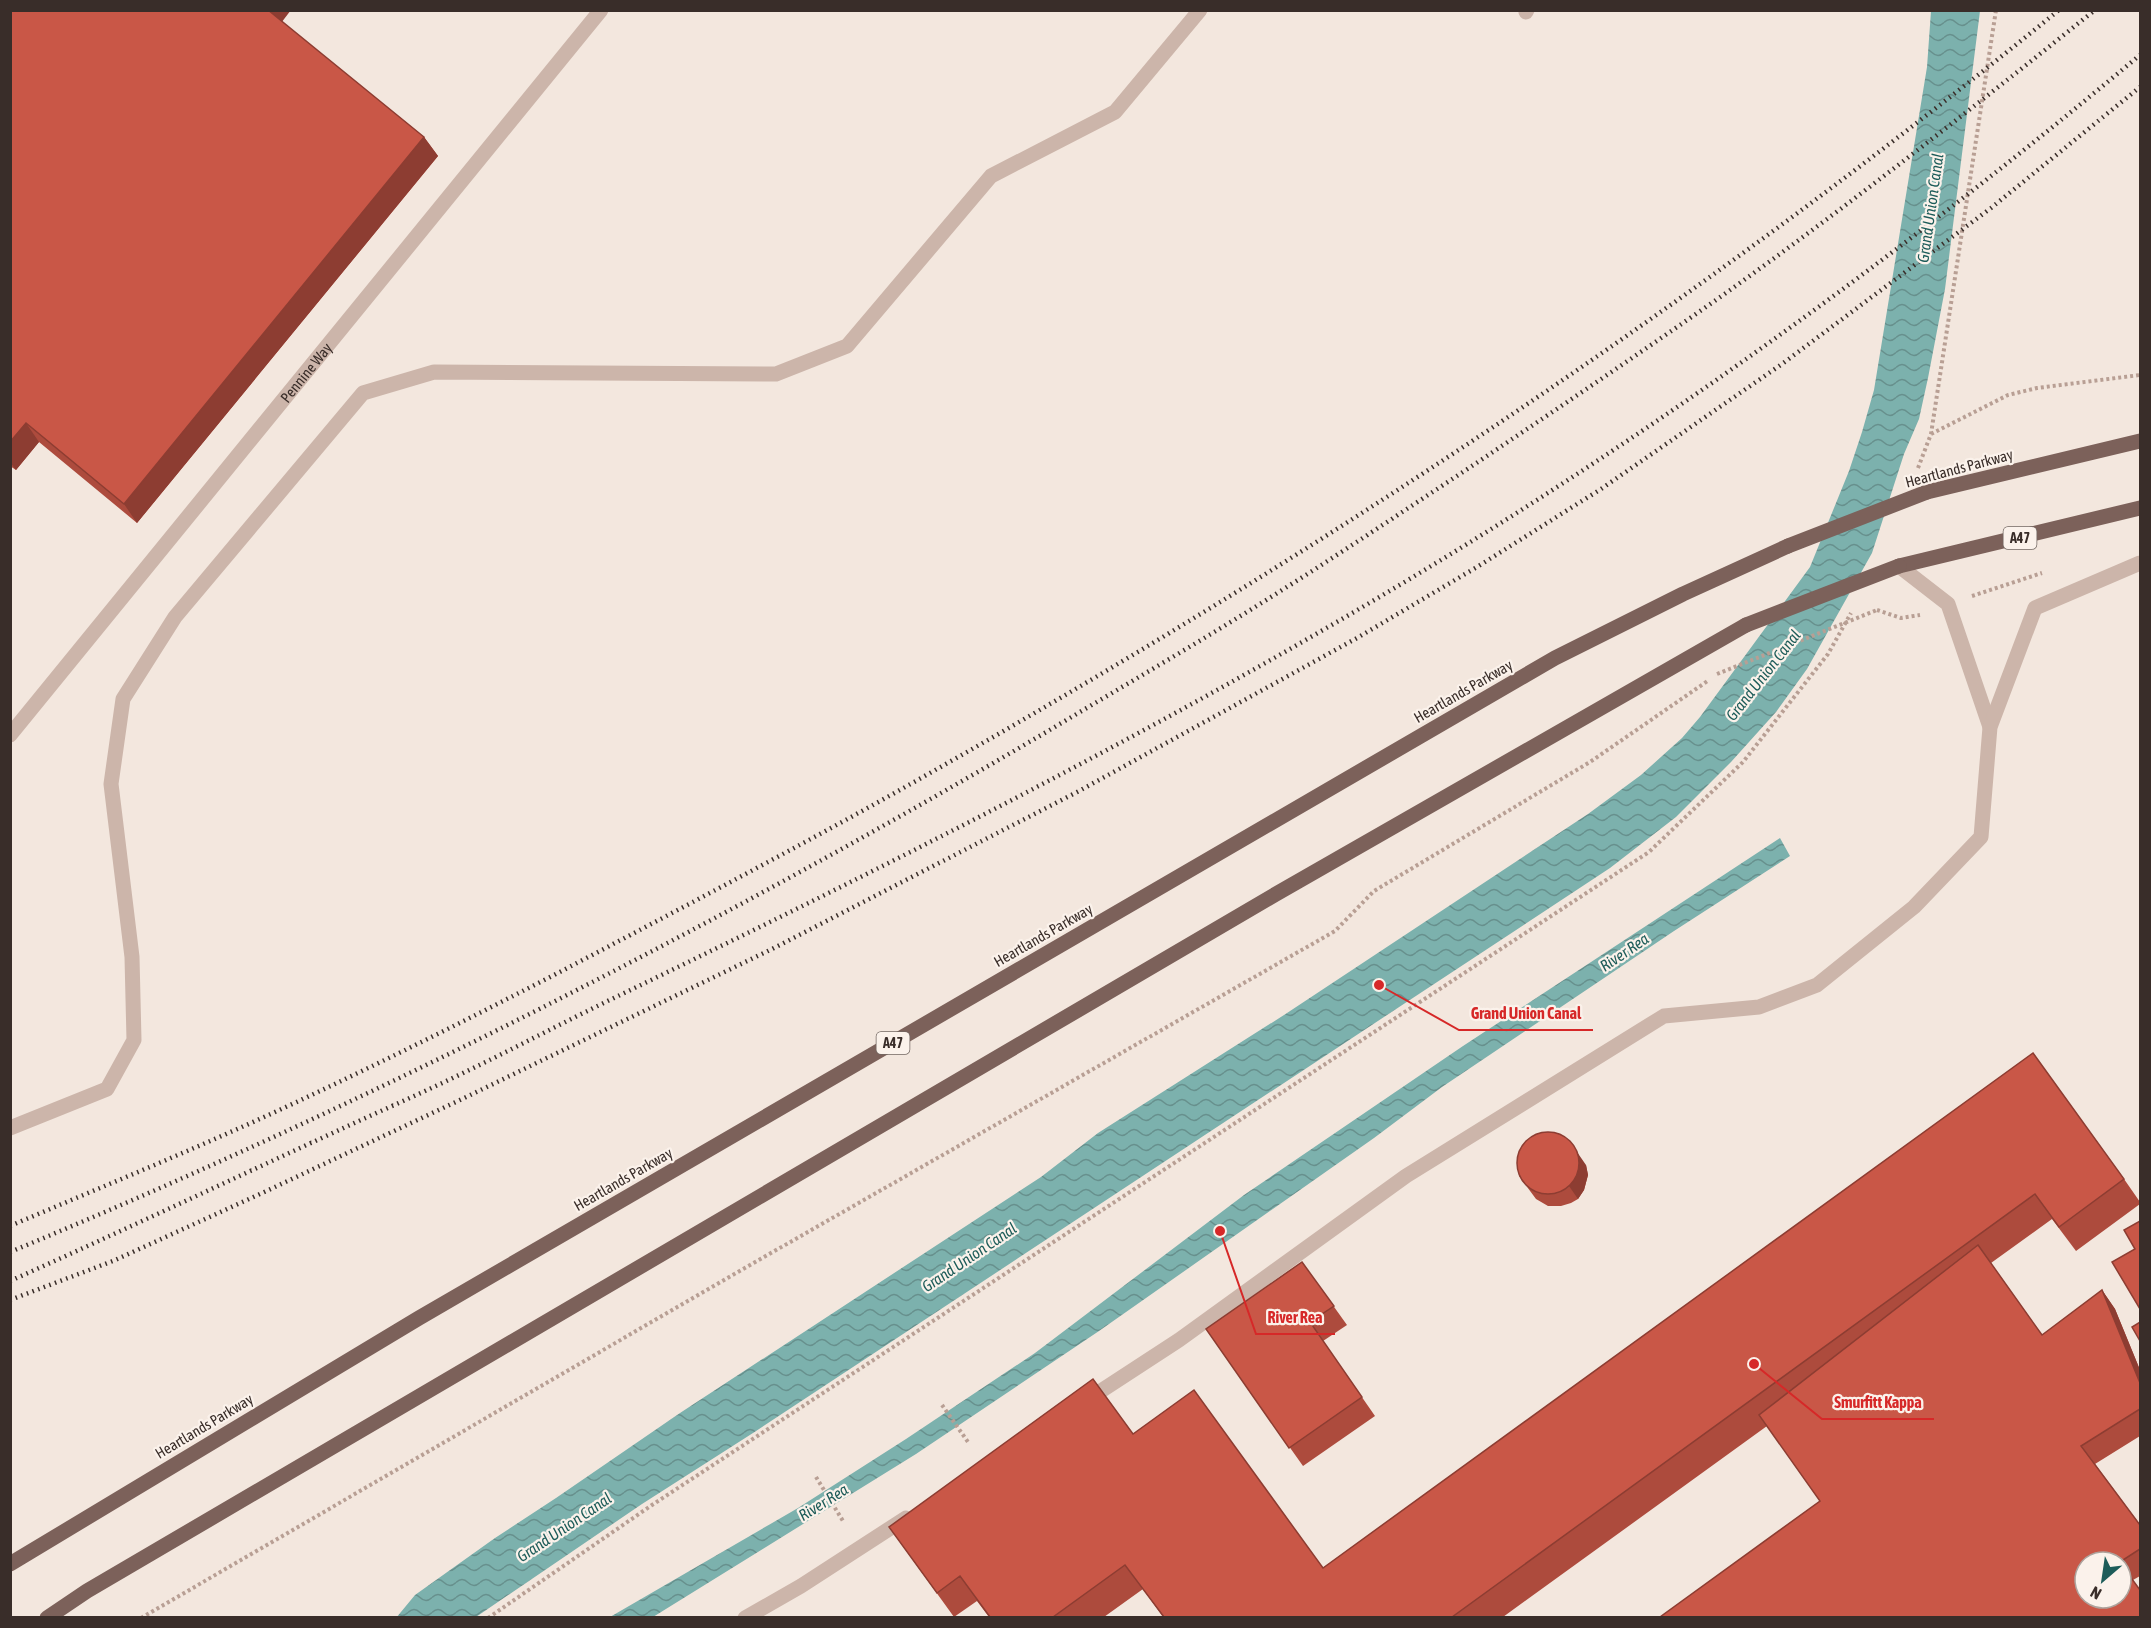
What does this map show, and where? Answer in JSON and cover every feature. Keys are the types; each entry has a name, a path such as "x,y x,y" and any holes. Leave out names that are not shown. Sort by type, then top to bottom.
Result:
{"main road":[{"name":"Heartlands Parkway","path":"10,1564 419,1318 1555,658 1683,594 1788,546 1927,492 2140,441"},
{"name":"A47","path":"47,1617 97,1585 1256,906 1746,625 1899,566 2140,508"}],"lane":[{"name":"Pennine Way","path":"10,735 601,10"},
{"path":"10,1128 107,1089 134,1040 132,957 111,784 123,699 176,618 363,393 434,372 776,374 847,346 991,176 1115,111 1200,10"},
{"path":"1070,1411 1179,1340 1406,1176 1664,1016 1759,1007 1817,985 1914,907 1981,837 1990,727 2036,608 2140,563"},
{"path":"1899,566 1948,603 1990,727"},
{"path":"746,1617 801,1586 920,1508"}],"path":[{"path":"1915,477 1931,434 1996,10"},
{"path":"1931,434 2008,395 2037,388 2109,377 2140,375"},
{"path":"488,1617 662,1498 1649,852 1743,762 1828,654 1855,606"},
{"path":"141,1617 736,1273 1335,931 1374,891 1590,762 1717,674 1877,610"},
{"path":"942,1405 968,1442"},
{"path":"816,1477 843,1521"}],"water":[{"path":"1931,11 1980,11 1945,289 1919,419 1904,454 1872,553 1807,669 1776,712 1731,762 1676,817 1610,868 642,1504 476,1617 396,1618 415,1595 495,1538 680,1413 1041,1177 1098,1133 1284,1015 1588,814 1641,775 1682,738 1700,717 1810,567 1849,471 1874,390 1927,67"},
{"path":"1780,838 1790,856 1442,1087 1374,1138 1099,1331 916,1454 653,1617 610,1617 798,1508 906,1439 1035,1353 1244,1195 1463,1046"}],"building":[{"path":"10,10 268,10 424,137 124,504 26,423 10,442"},
{"path":"2033,1053 2124,1179 2059,1227 2035,1194 1452,1617 1164,1617 1125,1565 1053,1617 990,1617 960,1576 937,1593 889,1527 1093,1379 1133,1434 1194,1390 1323,1568"},
{"path":"1548,1132 1565,1137 1570,1141 1574,1146 1579,1163 1574,1180 1570,1185 1565,1189 1548,1194 1531,1189 1526,1185 1522,1180 1517,1163 1522,1146 1526,1141 1531,1137"},
{"path":"2140,1221 2140,1309 2112,1262 2135,1249 2124,1230"},
{"path":"1978,1245 2042,1335 2102,1290 2140,1383 2140,1409 2081,1446 2140,1525 2140,1549 2133,1554 2133,1550 2073,1550 2073,1610 2133,1610 2133,1580 2140,1590 2140,1617 1660,1617 1820,1501 1759,1415"},
{"path":"1302,1262 1334,1306 1310,1322 1362,1397 1289,1448 1206,1329"},
{"path":"2140,1322 2140,1341 2132,1327"}],"railway":[{"path":"10,1226 242,1127 464,1021 873,805 1182,626 1334,531 1484,433 1631,332 1777,228 1919,121 2059,10"},
{"path":"10,1252 276,1136 408,1074 668,943 922,804 1164,662 1279,592 1463,472 1726,293 1912,154 2095,10"},
{"path":"10,1281 480,1065 946,834 1269,661 1480,536 1651,425 1735,367 1981,184 2140,55"},
{"path":"10,1300 113,1261 260,1194 772,949 1079,791 1357,638 1477,567 1601,489 1782,364 1991,208 2140,87"}],"place":[{"name":"Grand Union Canal","path":"1379,985"},
{"name":"River Rea","path":"1220,1231"},
{"name":"Smurfitt Kappa","path":"1754,1364"}]}
